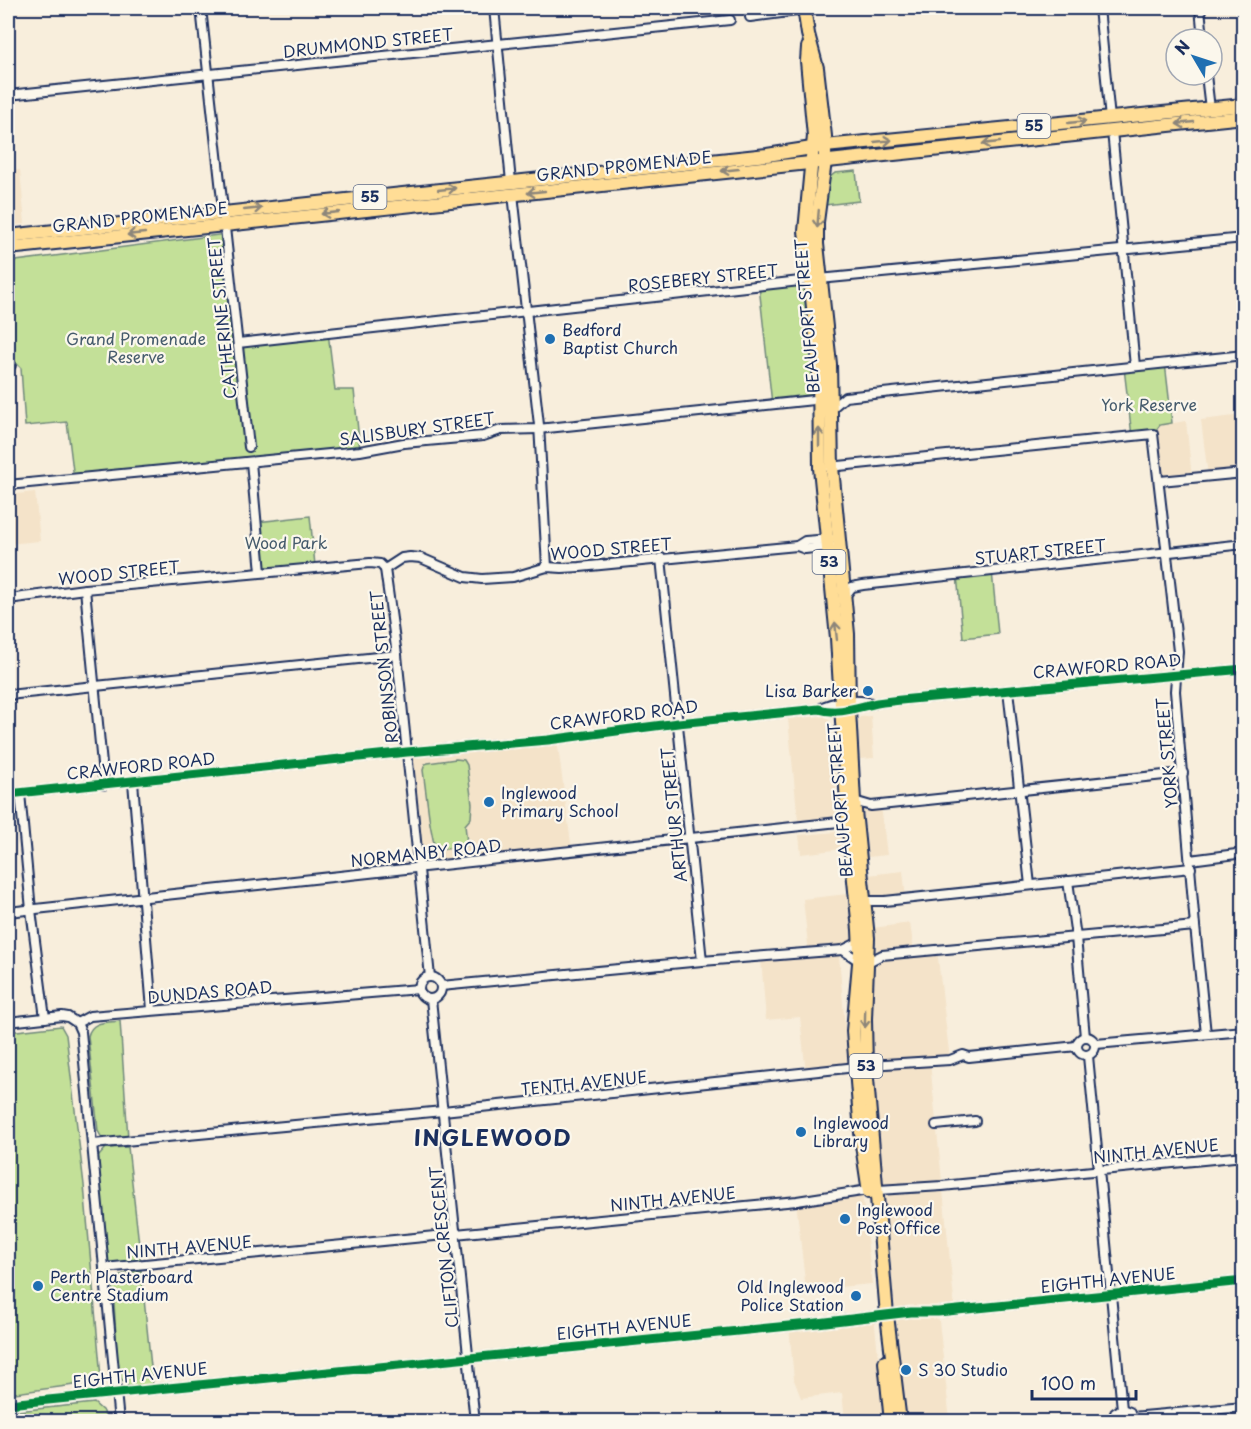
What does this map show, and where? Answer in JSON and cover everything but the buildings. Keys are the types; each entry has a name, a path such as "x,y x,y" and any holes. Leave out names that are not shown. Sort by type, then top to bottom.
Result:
{"main road":[{"name":"BEAUFORT STREET","path":"804,8 817,68 819,162 815,280 819,365 827,402"},
{"name":"BEAUFORT STREET","path":"808,34 807,61 814,136 819,147"},
{"path":"817,68 823,78 832,134 842,146"},
{"name":"GRAND PROMENADE","path":"8,236 225,218 512,188 819,162 1111,125 1210,108 1244,105"},
{"name":"GRAND PROMENADE","path":"512,188 819,147 1244,117"},
{"name":"BEAUFORT STREET","path":"819,162 805,231 831,384 827,402 826,468 833,543 837,638 854,801 852,818"},
{"path":"789,164 797,168 803,177 807,213"},
{"name":"GRAND PROMENADE","path":"8,249 225,218"},
{"path":"29,234 35,239 49,239 62,243"},
{"name":"BEAUFORT STREET","path":"833,543 844,597 848,634 845,706 852,818 864,945"},
{"name":"BEAUFORT STREET","path":"861,901 866,915 863,961 864,1019 860,1068 873,1190 891,1422"},
{"name":"BEAUFORT STREET","path":"884,1316 900,1422"}],"street":[{"name":"CATHERINE STREET","path":"201,8 249,447"},
{"path":"494,8 527,310 547,567"},
{"path":"750,17 804,8 820,8"},
{"path":"1099,8 1135,366"},
{"path":"1200,8 1202,27"},
{"name":"DRUMMOND STREET","path":"8,95 730,20"},
{"path":"1207,87 1210,108"},
{"name":"ROSEBERY STREET","path":"238,343 527,310 1244,238"},
{"path":"827,402 845,397 1244,355"},
{"path":"831,384 845,397"},
{"name":"SALISBURY STREET","path":"8,485 360,451 432,439 483,436 501,430 538,429 827,402"},
{"name":"YORK STREET","path":"826,468 1153,434 1178,651 1175,691 1206,1034"},
{"path":"250,462 261,572"},
{"path":"1160,481 1244,473"},
{"name":"WOOD STREET","path":"8,599 85,589 370,563 380,564 385,569 402,558 416,557 465,577 482,579 513,577 547,567 562,568 797,546 806,549 833,543"},
{"name":"STUART STREET","path":"844,597 852,587 1244,544"},
{"name":"ARTHUR STREET","path":"661,558 702,962"},
{"name":"ROBINSON STREET","path":"385,569 398,655 430,977"},
{"path":"85,589 104,785"},
{"path":"8,695 398,655"},
{"name":"CRAWFORD ROAD","path":"8,794 407,752 548,740 678,723 819,709 826,711 845,706 866,708 874,704 1008,690 1244,669"},
{"path":"1008,690 1030,885"},
{"path":"854,801 871,806 1183,773"},
{"path":"134,782 152,1010"},
{"path":"20,793 31,910 45,1018"},
{"path":"852,818 871,806"},
{"name":"NORMANBY ROAD","path":"8,912 690,838 852,818"},
{"path":"861,901 885,901 1068,881 1191,864 1244,853"},
{"path":"1068,881 1076,936 1085,1037"},
{"path":"866,915 875,905 885,901"},
{"path":"843,950 863,961 882,955 1195,926"},
{"path":"441,986 843,950 864,945 882,955"},
{"path":"430,977 437,980 441,986 440,993 431,999 423,996 420,988 422,980 430,977"},
{"name":"DUNDAS ROAD","path":"8,1022 62,1016 77,1023 90,1016 420,988"},
{"name":"CLIFTON CRESCENT","path":"431,999 475,1422"},
{"path":"77,1023 81,1032 93,1144 119,1422"},
{"path":"1096,1044 1244,1031"},
{"path":"1085,1037 1092,1038 1096,1044 1094,1052 1088,1056 1080,1053 1077,1046 1080,1039 1085,1037"},
{"name":"TENTH AVENUE","path":"93,1144 950,1060 963,1055 969,1057 1077,1046"},
{"path":"1088,1056 1122,1410"},
{"path":"936,1125 975,1121"},
{"name":"NINTH AVENUE","path":"104,1268 817,1199 873,1190 942,1186 1244,1156"},
{"name":"EIGHTH AVENUE","path":"8,1404 1244,1281"},
{"path":"1112,1422 1115,1413 1122,1410 1130,1412 1132,1419 1244,1407"}],"shaded area":[{"path":"20,170 25,224 8,226 8,171"},
{"path":"1243,415 1243,473 1208,476 1201,420"},
{"path":"1186,421 1192,478 1160,481 1153,434 1160,425"},
{"path":"35,492 40,541 8,544 8,495"},
{"path":"825,716 831,723 838,815 834,818 798,821 788,719"},
{"path":"871,716 874,758 859,759 856,722 860,717"},
{"name":"Inglewood Primary School","path":"557,739 572,851 419,866 407,752"},
{"path":"862,804 881,805 887,855 868,857"},
{"path":"838,832 842,835 843,849 801,854 799,835"},
{"path":"903,871 906,898 873,907 868,875"},
{"path":"847,894 852,941 839,956 850,1069 806,1074 800,1017 766,1020 761,958 809,954 803,899"},
{"path":"910,923 914,952 937,950 950,1060 930,1062 955,1310 938,1312 950,1421 905,1421 884,1189 870,1066 868,1027 877,953 873,928"},
{"path":"862,1191 872,1284 806,1290 796,1201"},
{"path":"874,1316 885,1421 845,1421 842,1393 801,1398 794,1380 789,1326"}],"green space":[{"path":"856,171 859,201 825,205 829,178 835,173"},
{"name":"Grand Promenade Reserve","path":"226,234 238,342 328,332 335,390 354,390 360,451 74,479 67,422 25,426 21,368 8,358 8,262"},
{"path":"803,281 812,343 813,399 772,404 759,286"},
{"name":"York Reserve","path":"1165,363 1172,423 1160,425 1153,434 1132,436 1124,368"},
{"name":"Wood Park","path":"310,516 315,565 261,572 257,522"},
{"path":"992,571 998,634 963,638 957,575"},
{"path":"464,760 467,765 472,804 471,818 465,825 466,846 446,849 434,844 423,770 425,764 428,763"},
{"path":"120,1021 128,1138 103,1140 98,1131 88,1036 96,1025"},
{"path":"61,1026 66,1035 84,1185 101,1378 96,1382 8,1394 8,1032"},
{"path":"128,1147 141,1262 112,1264 105,1259 98,1157 106,1148"},
{"path":"141,1270 153,1386 131,1387 124,1383 118,1372 113,1285 121,1275"},
{"path":"94,1403 104,1412 106,1421 8,1421 8,1412"}],"cycle path":[{"path":"8,794 407,752 548,740 678,723 819,709 841,711 898,700 1244,669"},
{"path":"8,1404 911,1312 938,1312 1244,1281"}],"place":[{"name":"Bedford Baptist Church","path":"550,339"},
{"name":"Lisa Barker","path":"868,691"},
{"name":"Inglewood Primary School","path":"489,802"},
{"name":"Inglewood Library","path":"801,1132"},
{"name":"Inglewood Post Office","path":"845,1219"},
{"name":"Perth Plasterboard Centre Stadium","path":"38,1286"},
{"name":"Old Inglewood Police Station","path":"856,1296"},
{"name":"S 30 Studio","path":"906,1370"}],"district":[{"name":"INGLEWOOD","path":"493,1138"}]}
